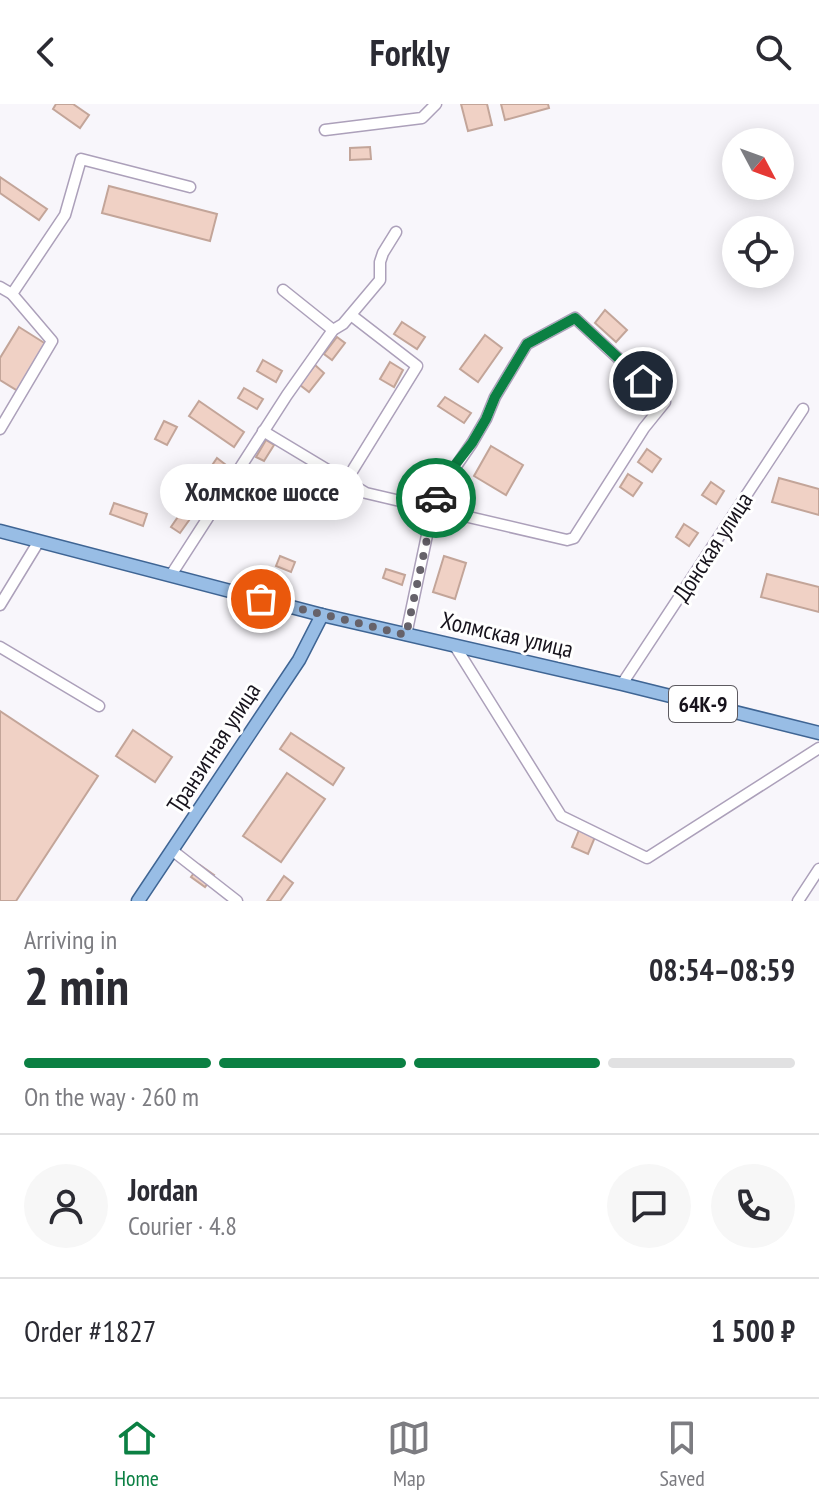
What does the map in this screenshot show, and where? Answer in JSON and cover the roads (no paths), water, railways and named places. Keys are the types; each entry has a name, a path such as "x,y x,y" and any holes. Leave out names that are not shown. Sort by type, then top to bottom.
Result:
{"main road":[{"name":"Холмская улица","path":"0,531 322,615 819,733"},
{"name":"Транзитная улица","path":"138,901 299,660 322,615"}],"street":[{"path":"325,130 422,118 436,104"},
{"path":"12,294 65,215 81,159 190,187"},
{"path":"171,575 263,431 333,330 343,324 380,280 383,253 396,232"},
{"path":"0,287 12,294 52,341 0,429"},
{"path":"283,290 333,330"},
{"path":"346,481 417,366 351,315"},
{"path":"263,431 366,493 433,509 567,540 574,538 644,428 665,402 575,318 527,344 472,443 441,488 433,509 406,635"},
{"name":"Донская улица","path":"622,684 803,409"},
{"path":"0,605 39,541"},
{"path":"455,646 561,816 647,858 819,748"},
{"path":"0,647 99,706"},
{"path":"173,851 237,901"},
{"path":"798,901 819,869"}],"place":[{"name":"Холмское шоссе","path":"261,599"}]}
